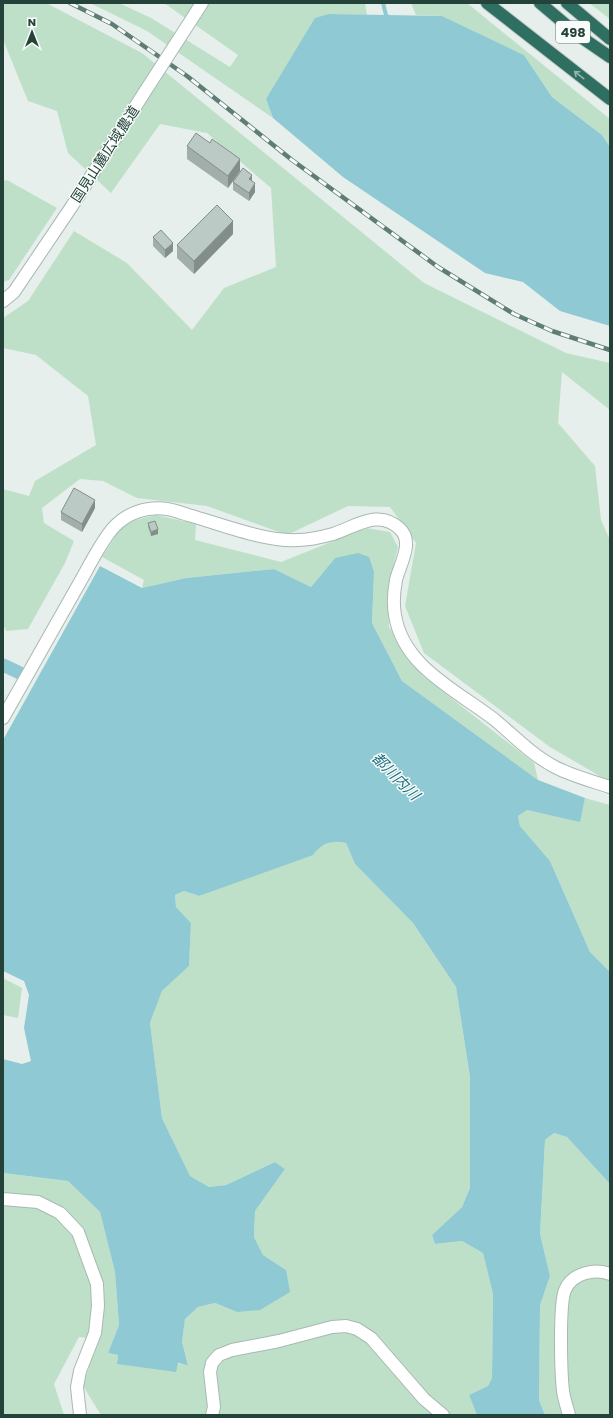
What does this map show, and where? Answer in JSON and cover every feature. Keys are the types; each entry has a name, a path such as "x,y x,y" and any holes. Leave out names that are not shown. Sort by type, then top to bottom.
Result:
{"highway":[{"path":"487,3 610,99"},
{"name":"498","path":"540,3 578,35 610,57"},
{"path":"567,3 610,39"}],"street":[{"name":"国見山麓広域農道","path":"3,301 14,292 72,206 202,3"},
{"path":"3,718 94,558 113,528 126,516 146,509 167,509 270,538 288,541 303,540 334,533 366,520 383,519 393,523 402,530 406,543 405,557 397,579 394,596 395,616 399,631 415,657 435,678 494,720 537,757 558,769 610,787"},
{"path":"3,1199 38,1202 60,1213 78,1232 97,1284 98,1306 95,1332 80,1371 77,1388 80,1415"},
{"path":"569,1415 563,1389 562,1307 565,1290 570,1281 581,1274 594,1271 610,1274"},
{"path":"212,1415 214,1407 210,1372 212,1363 219,1355 232,1350 279,1341 332,1327 346,1326 357,1329 371,1338 424,1400 443,1415"}],"green space":[{"path":"3,3 46,3 142,53 424,283 566,353 610,363 610,410 562,372 558,423 595,466 601,520 610,540 610,782 550,747 424,653 405,606 416,543 390,507 348,506 287,535 207,506 137,498 103,481 80,479 42,508 44,523 74,541 65,563 28,629 6,631 3,624 3,489 29,496 35,481 96,445 88,396 36,355 3,348 3,318 28,301 74,231 127,263 192,330 224,288 276,267 271,188 207,133 160,124 111,193 68,153 57,111 28,101 4,42"},
{"path":"90,3 119,3 151,18 230,67 238,55 164,3 365,3 367,15 329,14 266,99 273,118 147,31"},
{"path":"411,3 467,3 610,119 610,147 602,135 552,97 524,55 442,16 416,15"},
{"path":"589,3 610,3 610,19"},
{"path":"7,180 57,208 9,280 3,282 3,181"},
{"path":"156,515 196,524 195,540 281,562 366,528 390,532 398,547 388,590 389,627 423,676 534,763 538,780 402,681 372,623 374,572 335,558 311,587 274,569 186,578 142,588 144,580 102,557 124,523"},
{"path":"585,798 610,805 610,972 590,952 550,861 520,826 518,816 527,810 579,821"},
{"path":"337,840 346,843 355,864 413,923 456,987 470,1077 470,1188 462,1207 432,1235 435,1244 462,1241 483,1253 493,1294 492,1378 488,1386 469,1395 477,1415 101,1415 83,1386 98,1339 79,1337 54,1384 64,1415 3,1415 3,1173 68,1181 100,1212 115,1272 119,1325 108,1353 118,1355 117,1364 188,1364 182,1342 185,1319 198,1307 215,1303 237,1312 286,1270 263,1255 254,1237 255,1211 285,1169 275,1162 226,1185 209,1187 190,1176 162,1118 150,1023 162,991 189,966 191,923 176,907 175,895 184,891 199,896"},
{"path":"3,978 22,988 18,1018 3,1015"},
{"path":"554,1133 567,1137 610,1184 610,1415 545,1415 539,1400 540,1305 550,1276 540,1234 545,1140"}],"water":[{"path":"329,14 442,16 524,55 552,97 602,135 610,147 610,326 560,311 523,282 485,273 343,177 273,118 266,99 315,18"},
{"path":"358,553 369,557 374,572 372,623 402,681 538,780 585,798 580,822 527,810 518,816 520,826 550,861 590,952 610,972 610,1184 567,1137 554,1133 545,1140 540,1234 550,1276 540,1305 539,1400 545,1415 477,1415 469,1395 488,1386 492,1378 493,1294 483,1253 462,1241 435,1244 432,1235 462,1207 470,1188 470,1077 456,987 413,923 355,864 346,843 327,843 319,848 313,855 199,896 184,891 175,895 176,907 191,923 189,966 162,991 150,1023 162,1118 190,1176 209,1187 226,1185 275,1162 285,1169 255,1211 254,1237 263,1255 286,1270 290,1292 260,1310 237,1312 215,1303 198,1307 185,1319 182,1342 188,1365 178,1363 176,1372 117,1364 118,1355 108,1353 119,1325 115,1272 100,1212 68,1181 3,1173 3,1059 22,1064 31,1061 24,1028 29,995 24,981 3,971 3,740 100,566 142,588 186,578 274,569 311,587 335,558"}],"building":[{"path":"196,133 210,143 212,139 240,159 228,176 187,146"},
{"path":"243,168 252,175 249,179 255,183 249,193 233,182"},
{"path":"217,205 233,221 194,261 177,245"},
{"path":"161,230 173,243 165,250 153,237"},
{"path":"74,488 95,500 82,524 61,512"},
{"path":"155,521 158,529 151,532 148,523"}],"waterway":[{"path":"383,3 386,15 390,19"},
{"name":"都川内川","path":"3,665 20,673"}],"railway":[{"path":"70,3 112,24 187,76 292,160 438,267 514,314 552,331 610,350"}]}
